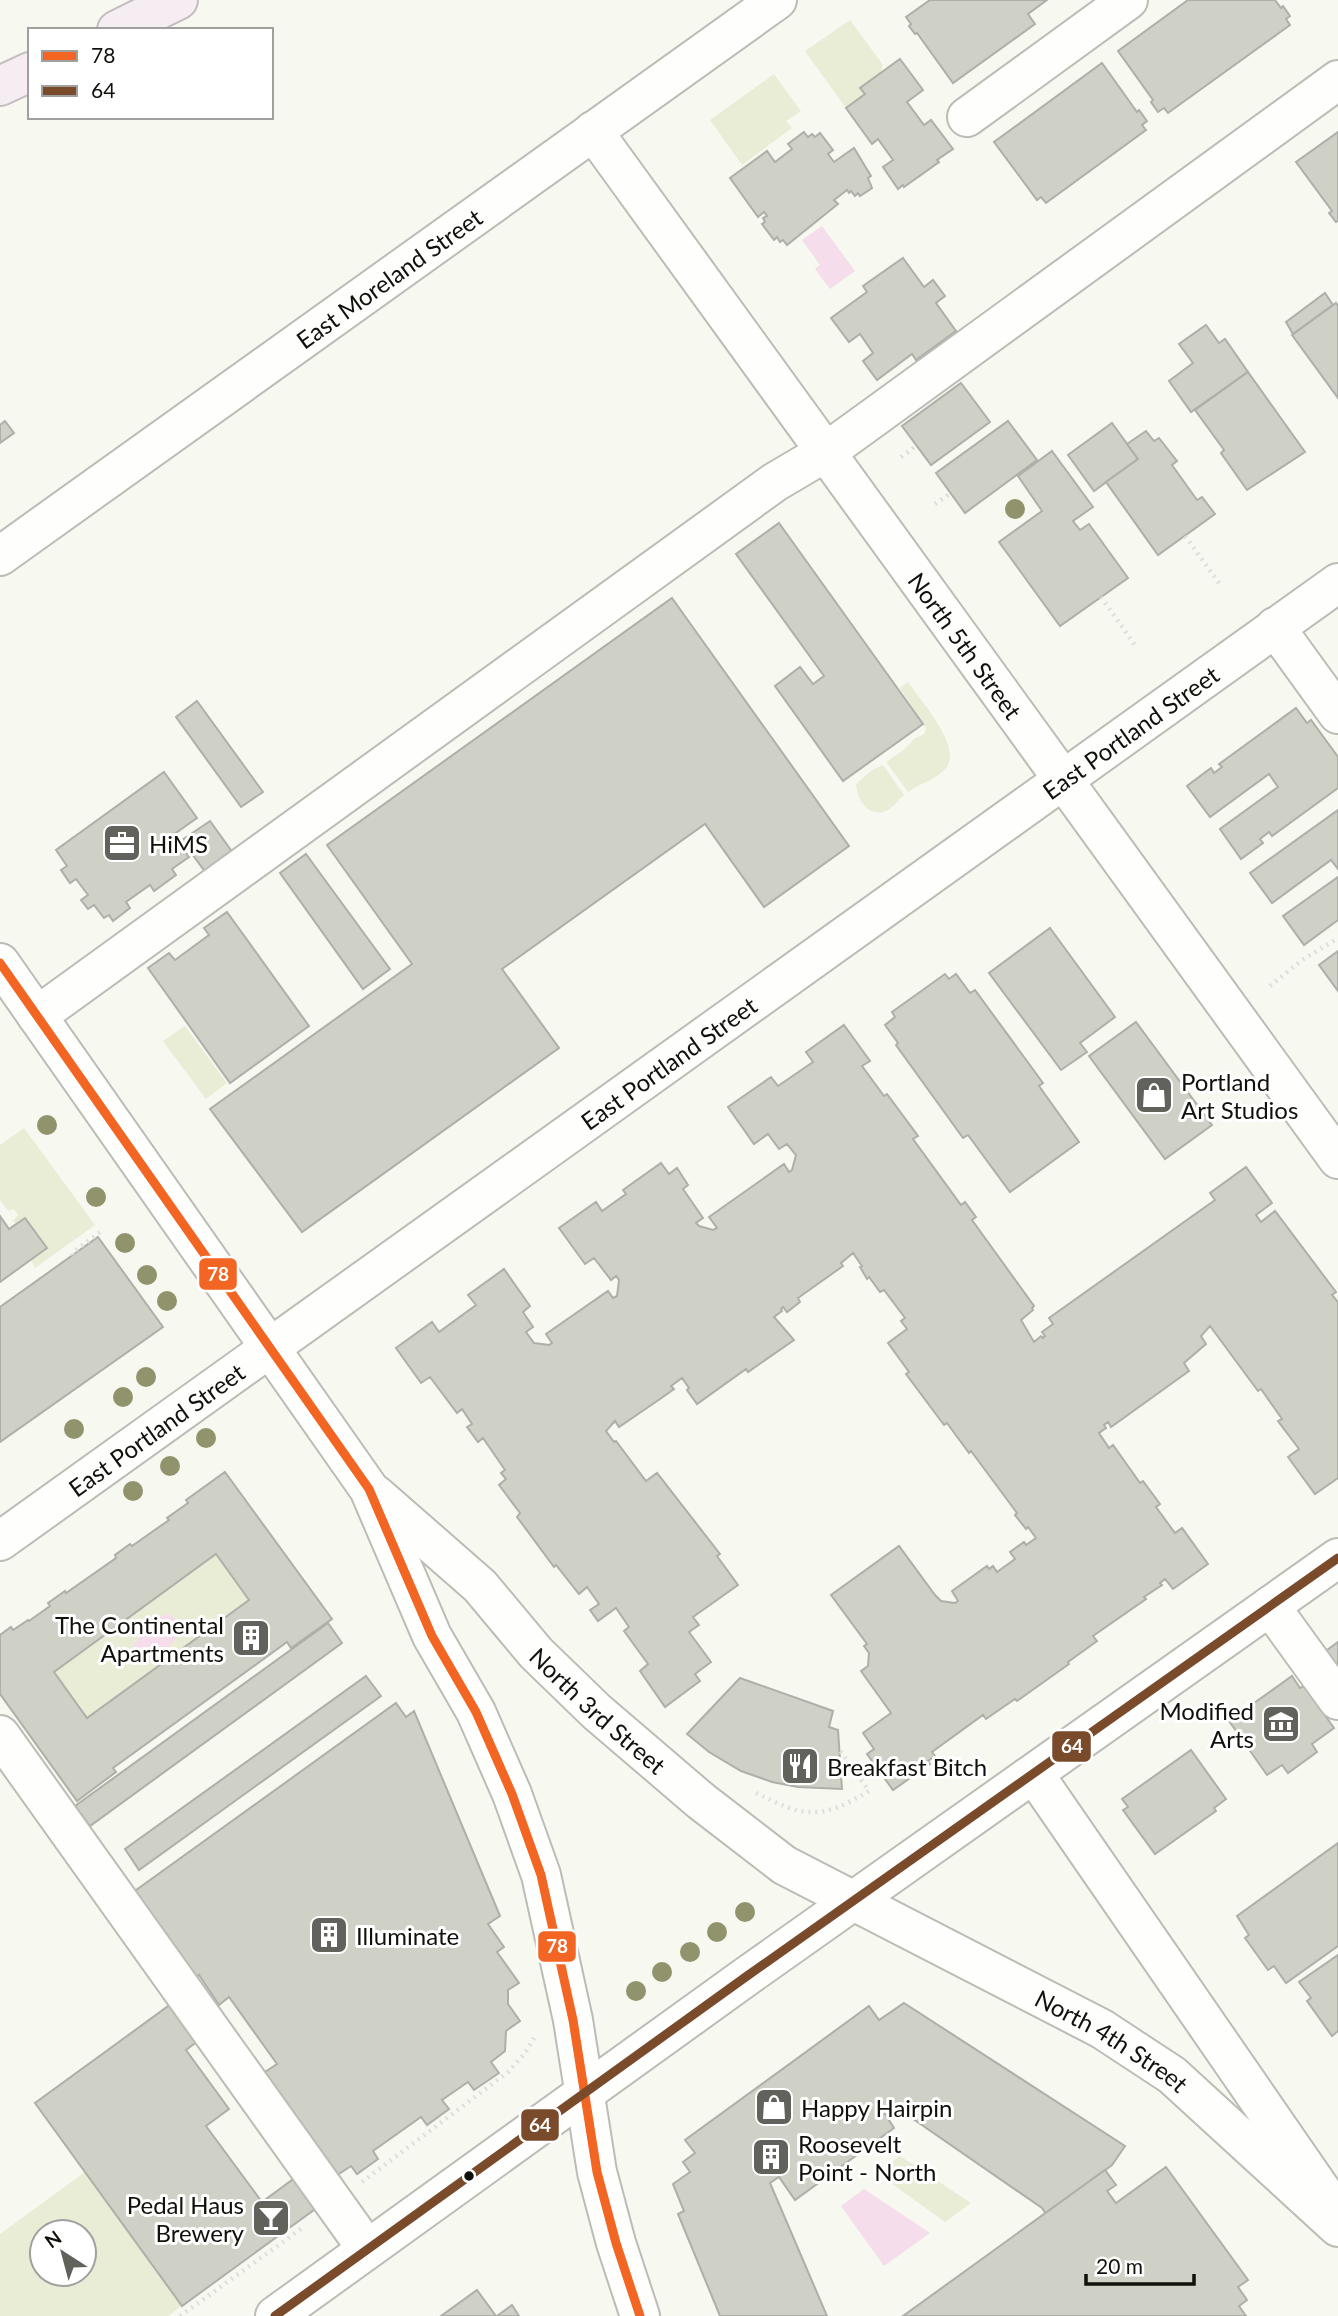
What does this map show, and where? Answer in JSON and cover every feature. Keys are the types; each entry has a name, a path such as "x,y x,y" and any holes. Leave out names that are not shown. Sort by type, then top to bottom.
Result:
{"highway":[{"path":"121,28 178,0"},
{"path":"0,86 28,73"}],"street":[{"name":"East Moreland Street","path":"0,556 777,0"},
{"path":"967,117 1114,4"},
{"path":"37,1016 775,482 825,452 1338,80"},
{"name":"North 5th Street","path":"593,131 1338,1159"},
{"name":"East Portland Street","path":"0,1541 1338,583"},
{"path":"1275,627 1338,714"},
{"name":"North 3rd Street","path":"0,963 369,1489 432,1636 476,1712 512,1794 541,1875 573,2020 597,2172 615,2243 640,2316"},
{"name":"North 3rd Street","path":"369,1489 480,1586 536,1653 597,1712 701,1801 784,1865 854,1901"},
{"path":"275,2316 1338,1558"},
{"path":"1270,1606 1338,1700"},
{"path":"0,1735 368,2249"},
{"path":"1034,1774 1338,2215"},
{"name":"North 4th Street","path":"854,1901 1102,2029 1163,2069 1338,2227"}],"path":[{"path":"901,457 916,446"},
{"path":"934,505 951,493"},
{"path":"1185,536 1222,587"},
{"path":"1101,597 1137,648"},
{"path":"1270,986 1302,960 1338,938"},
{"path":"73,1255 72,1252 103,1230"},
{"path":"752,1791 778,1804 806,1813 830,1811 854,1800 869,1791 839,1749"},
{"path":"354,2189 508,2071 525,2053 540,2028"},
{"path":"180,2316 309,2223"}],"green space":[{"path":"850,20 883,65 881,72 860,88 865,94 846,108 805,51"},
{"path":"774,74 801,111 786,121 792,128 742,165 710,120"},
{"path":"908,682 945,736 950,759 942,772 908,792 886,762 924,734 926,729 900,688"},
{"path":"883,765 904,795 889,810 874,812 861,801 856,784 872,770"},
{"path":"185,1026 227,1083 206,1099 163,1041"},
{"path":"24,1128 95,1225 35,1268 31,1260 46,1248 25,1218 16,1224 13,1221 18,1215 14,1209 8,1211 0,1200 0,1145"},
{"path":"216,1554 249,1600 87,1718 54,1672"},
{"path":"900,2156 971,2203 945,2222 877,2173"},
{"path":"85,2172 182,2306 168,2316 0,2316 0,2234"}],"shaded area":[{"path":"822,226 855,271 830,289 815,269 820,265 802,240"},
{"path":"167,1614 177,1620 180,1627 175,1640 145,1663 140,1665 131,1662 129,1654 140,1636 150,1624"},
{"path":"864,2189 930,2233 884,2266 841,2206"}],"building":[{"path":"930,0 1047,0 1028,14 1035,24 953,83 909,26 911,24 906,17"},
{"path":"1188,0 1275,0 1290,16 1286,19 1290,25 1168,113 1164,108 1158,112 1151,102 1153,100 1118,51"},
{"path":"900,59 923,90 907,102 924,125 931,120 953,149 937,160 939,162 898,189 883,167 893,160 878,139 872,144 846,108 865,94 860,88"},
{"path":"1102,63 1137,112 1139,110 1147,121 1142,125 1146,130 1046,203 1041,197 1037,200 994,142"},
{"path":"804,132 808,137 812,134 815,137 820,133 833,150 828,154 834,162 854,148 871,176 868,178 872,188 860,196 847,190 834,200 838,204 787,245 777,237 774,240 762,224 765,222 763,218 767,216 764,212 758,217 730,178 767,151 775,162 792,149 788,144"},
{"path":"1338,132 1336,222 1329,213 1332,211 1296,162"},
{"path":"903,258 924,287 933,280 945,296 936,303 956,331 916,360 912,354 877,380 863,361 873,353 860,334 849,342 831,318 867,292 863,286"},
{"path":"1325,293 1333,305 1293,334 1286,322"},
{"path":"1336,303 1338,306 1338,398 1292,335"},
{"path":"1206,325 1219,343 1225,339 1248,372 1191,412 1169,381 1193,363 1179,344"},
{"path":"1248,372 1305,452 1247,490 1221,453 1224,450 1195,410"},
{"path":"961,383 990,422 931,465 902,426"},
{"path":"5,421 14,433 0,443 0,425"},
{"path":"1008,421 1037,460 965,513 936,473"},
{"path":"1112,423 1138,459 1094,491 1068,455"},
{"path":"1146,431 1154,441 1159,438 1177,461 1172,465 1197,500 1202,497 1215,514 1158,555 1106,482 1138,459 1127,444"},
{"path":"1052,451 1093,507 1073,521 1080,530 1089,524 1128,578 1060,626 999,542 1042,511 1018,476"},
{"path":"779,523 923,724 843,781 775,686 800,667 813,684 824,676 736,554"},
{"path":"672,598 849,846 764,907 705,824 502,969 559,1048 302,1232 210,1109 412,964 327,845"},
{"path":"197,701 263,792 241,807 176,717"},
{"path":"1296,708 1307,723 1311,720 1338,757 1338,788 1272,836 1269,832 1260,839 1263,843 1241,859 1220,829 1278,787 1269,774 1210,817 1187,786 1211,768 1214,773 1222,767 1219,764"},
{"name":"HiMS","path":"164,772 197,818 173,835 189,857 172,869 176,875 154,891 150,885 126,902 130,908 113,921 109,915 104,918 94,905 88,909 81,900 88,895 76,879 70,883 61,870 67,866 56,850"},
{"path":"1338,810 1338,869 1331,860 1272,903 1250,873"},
{"path":"210,821 233,853 206,873 182,840"},
{"path":"306,854 390,969 363,989 280,873"},
{"path":"1338,877 1338,920 1304,945 1283,916"},
{"path":"227,912 309,1026 230,1083 148,968 169,953 175,960 209,935 204,928"},
{"path":"1050,928 1115,1017 1080,1043 1087,1052 1061,1070 989,973"},
{"path":"1338,951 1338,991 1319,965"},
{"path":"945,974 949,979 956,974 970,993 975,990 1043,1083 1039,1086 1079,1142 1010,1192 968,1135 963,1138 896,1045 898,1043 885,1025 895,1017 892,1012"},
{"name":"Portland Art Studios","path":"1136,1022 1212,1125 1165,1159 1089,1056"},
{"path":"844,1025 870,1061 862,1066 918,1136 913,1139 961,1205 965,1202 976,1217 972,1220 1034,1306 1021,1320 1034,1342 1041,1336 1043,1338 1045,1336 1042,1332 1053,1324 1049,1318 1215,1200 1210,1193 1246,1167 1272,1203 1256,1215 1261,1222 1275,1211 1336,1292 1332,1295 1338,1302 1338,1478 1315,1494 1288,1457 1299,1449 1278,1421 1282,1419 1210,1326 1201,1336 1206,1344 1184,1363 1189,1371 1111,1427 1108,1422 1104,1425 1106,1428 1099,1433 1109,1448 1113,1445 1140,1483 1143,1481 1160,1504 1156,1507 1175,1533 1182,1528 1208,1564 1173,1589 1165,1579 1160,1583 1162,1585 1144,1597 1146,1599 1093,1636 1097,1641 1068,1662 1069,1664 1017,1701 1015,1699 986,1719 983,1715 932,1752 935,1756 928,1761 930,1764 893,1790 867,1754 874,1749 863,1733 891,1713 861,1671 868,1666 869,1653 864,1646 867,1644 831,1595 899,1546 935,1595 941,1601 955,1603 958,1601 952,1591 987,1566 989,1569 993,1566 997,1572 1015,1559 1010,1552 1024,1542 1026,1545 1036,1538 1015,1515 1017,1513 971,1451 969,1453 947,1423 944,1425 906,1374 909,1372 888,1343 907,1329 901,1321 905,1318 884,1290 880,1292 869,1277 867,1279 853,1253 841,1263 843,1266 798,1298 800,1302 787,1312 783,1307 774,1317 794,1340 748,1372 746,1369 697,1404 682,1378 671,1386 674,1389 660,1399 619,1427 615,1421 606,1431 646,1481 657,1473 720,1554 717,1556 738,1585 693,1617 699,1625 689,1632 711,1662 695,1674 700,1681 665,1707 640,1671 648,1664 624,1631 629,1627 616,1608 598,1621 590,1610 599,1604 587,1587 579,1594 556,1565 554,1567 517,1517 520,1513 499,1485 506,1479 501,1473 505,1470 483,1438 478,1442 467,1427 472,1424 462,1409 457,1413 430,1377 421,1383 396,1348 432,1322 439,1332 476,1305 468,1295 504,1269 530,1306 523,1312 533,1327 526,1332 534,1343 552,1343 546,1334 608,1291 613,1298 617,1296 619,1280 616,1276 611,1280 594,1258 585,1264 559,1228 596,1202 602,1211 626,1194 623,1190 661,1163 669,1174 677,1168 688,1185 683,1189 703,1218 696,1223 713,1230 717,1228 709,1217 784,1164 789,1172 792,1170 796,1155 787,1144 779,1149 768,1134 754,1144 728,1107 771,1077 778,1086 813,1062 806,1052"},
{"path":"0,1216 9,1229 25,1218 47,1248 0,1282"},
{"path":"98,1237 163,1327 0,1442 0,1307"},
{"name":"The Continental Apartments","path":"225,1472 332,1619 291,1648 287,1642 113,1768 116,1772 77,1801 0,1694 0,1635 11,1627 13,1630 29,1621 50,1606 48,1603 116,1558 115,1555 130,1544 132,1546 169,1520 167,1518 188,1503 186,1500","holes":["216,1554 249,1600 87,1718 54,1672"]},
{"path":"328,1623 342,1643 90,1826 75,1806"},
{"path":"1338,1642 1338,1674 1323,1653"},
{"path":"366,1676 381,1696 139,1870 125,1849"},
{"name":"Modified Arts","path":"1292,1676 1300,1688 1304,1686 1334,1728 1312,1744 1317,1752 1288,1773 1282,1765 1267,1775 1229,1721"},
{"path":"740,1678 833,1711 829,1727 838,1730 842,1789 798,1787 772,1782 741,1771 709,1752 687,1734"},
{"name":"Illuminate","path":"396,1703 406,1717 414,1711 500,1916 488,1924 504,1947 497,1952 519,1983 508,1990 508,2004 520,2021 506,2031 505,2051 491,2062 499,2073 474,2090 468,2082 442,2100 449,2109 427,2125 421,2117 373,2151 378,2159 357,2174 351,2166 336,2176 262,2074 277,2064 229,1997 219,2005 199,1975 191,1981 132,1893"},
{"path":"1191,1750 1226,1799 1214,1808 1216,1811 1155,1854 1123,1810 1128,1807 1122,1799"},
{"path":"1338,1843 1338,1946 1286,1983 1274,1966 1268,1970 1245,1938 1249,1935 1237,1916"},
{"path":"1338,1955 1338,2031 1332,2036 1307,2001 1311,1998 1299,1982"},
{"name":"Roosevelt Point - North","path":"904,2003 1125,2146 1112,2165 1046,2214 1042,2208 890,2103 882,2109 894,2128 795,2200 779,2177 770,2183 827,2316 720,2316 678,2214 684,2211 673,2184 690,2172 683,2162 695,2153 685,2140 869,2006 879,2020"},
{"path":"171,2004 198,2041 186,2050 229,2109 206,2126 262,2202 296,2177 318,2207 182,2306 35,2103"},
{"path":"1166,2167 1248,2280 1238,2287 1247,2300 1239,2306 1246,2316 903,2316 1105,2170 1116,2185 1107,2191 1116,2203"},
{"path":"477,2290 496,2316 441,2316"},
{"path":"512,2305 519,2316 497,2316"}],"transit line":[{"name":"78","path":"0,963 369,1489 432,1636 476,1712 512,1794 541,1875 573,2020 597,2172 616,2243 640,2316"},
{"name":"64","path":"275,2316 747,1976 1338,1558"}],"place":[{"name":"HiMS","path":"122,843"},
{"name":"Portland Art Studios","path":"1154,1095"},
{"name":"The Continental Apartments","path":"251,1638"},
{"name":"Modified Arts","path":"1281,1724"},
{"name":"Breakfast Bitch","path":"800,1766"},
{"name":"Illuminate","path":"329,1935"},
{"name":"Happy Hairpin","path":"774,2107"},
{"name":"Roosevelt Point - North","path":"771,2157"},
{"name":"Pedal Haus Brewery","path":"271,2218"}]}
